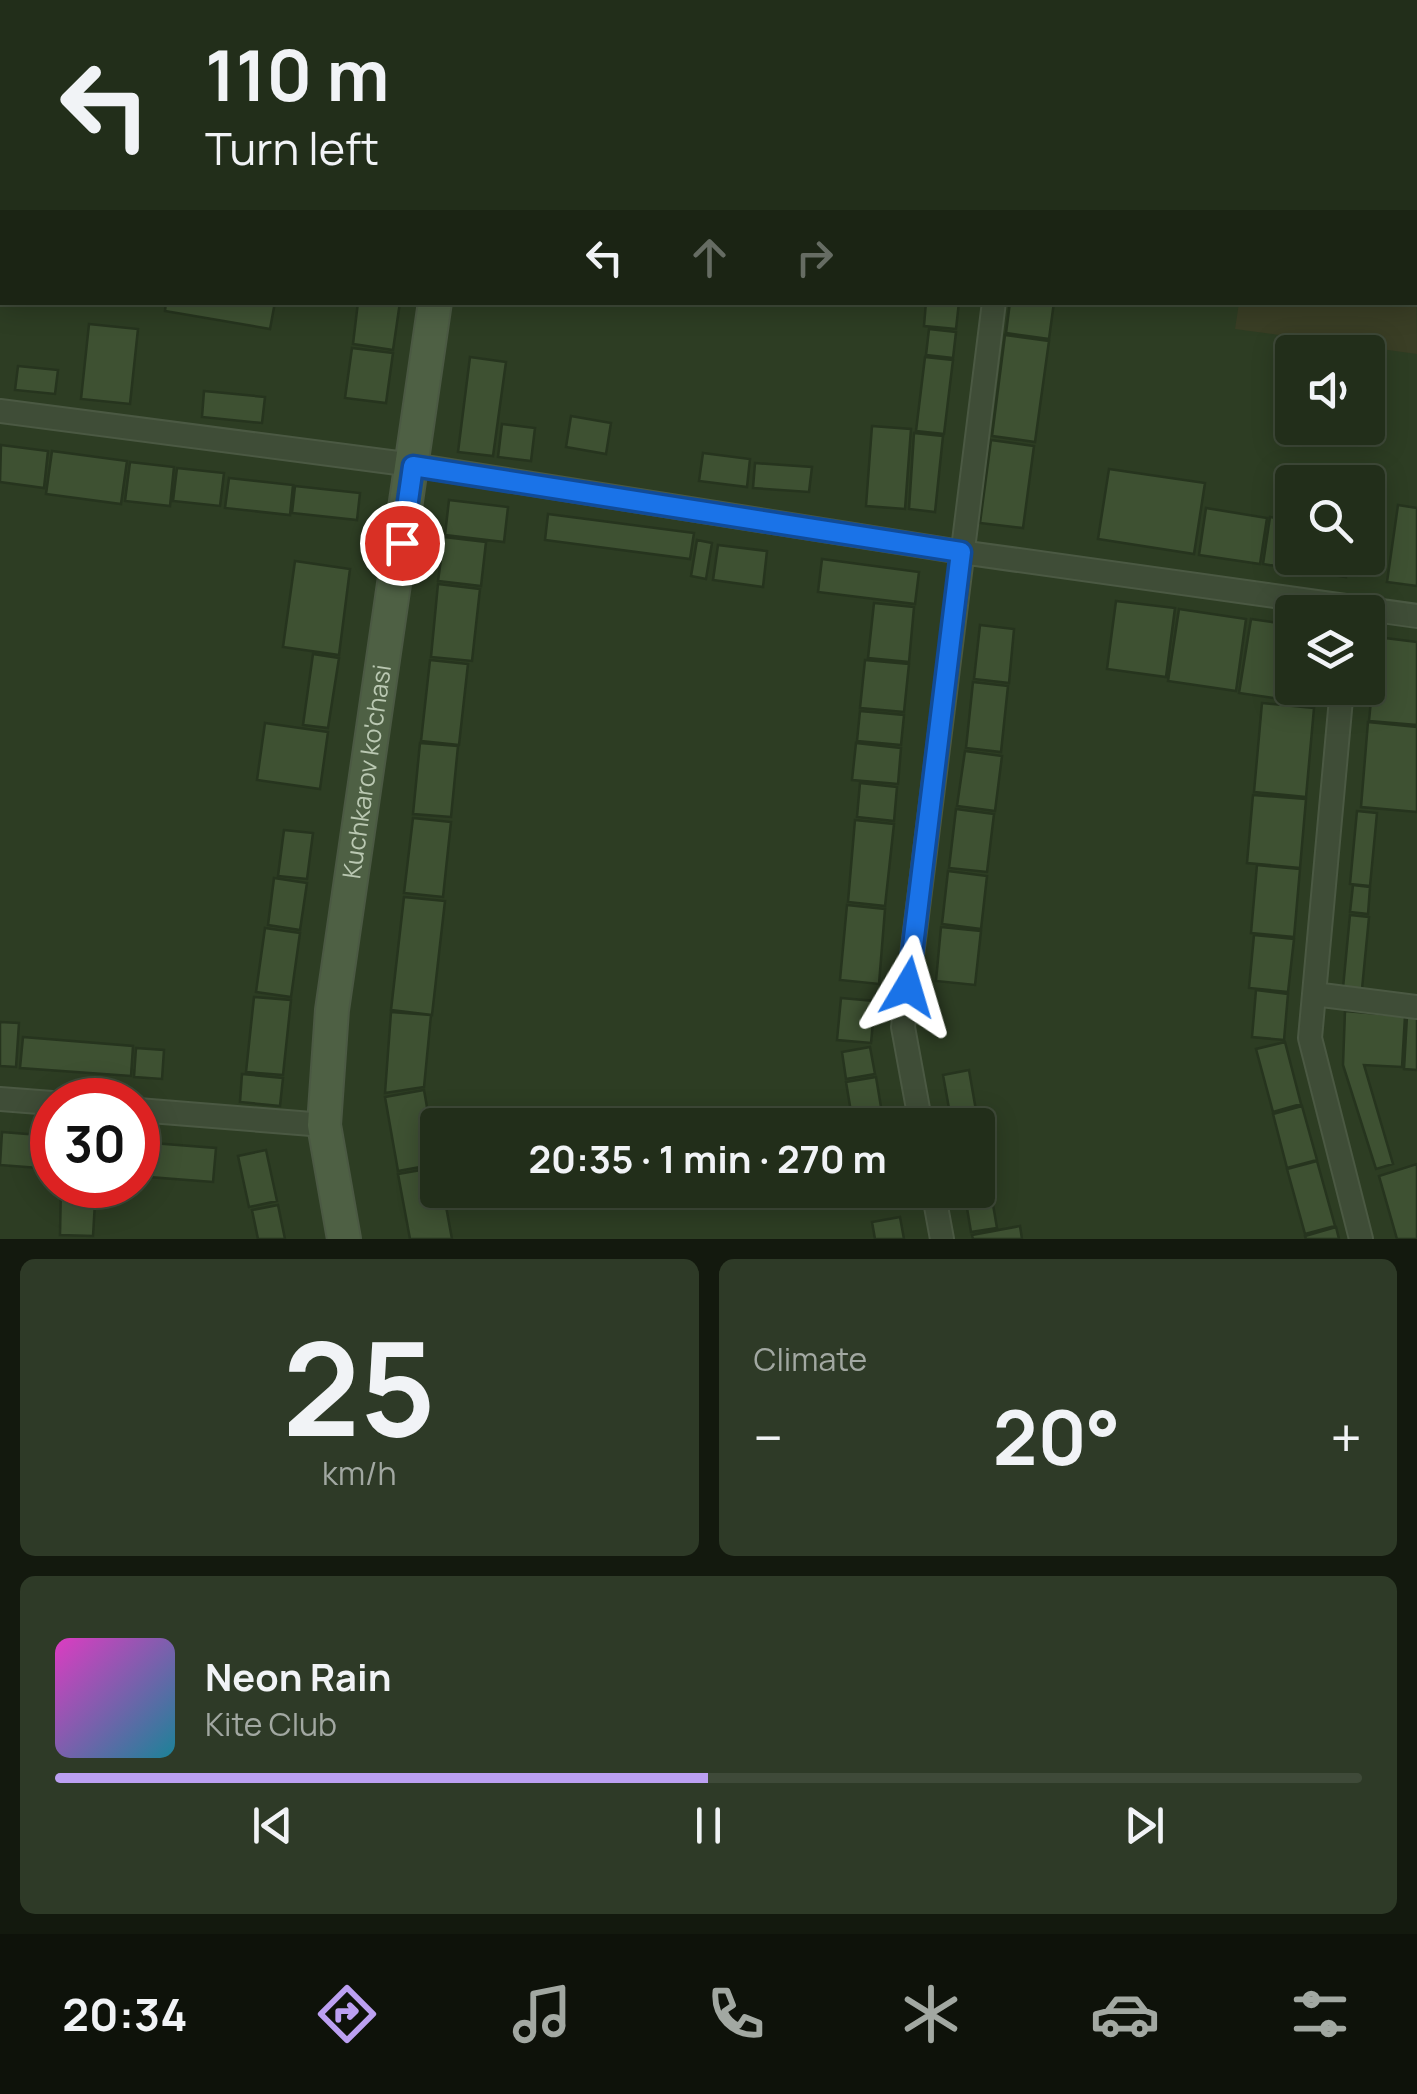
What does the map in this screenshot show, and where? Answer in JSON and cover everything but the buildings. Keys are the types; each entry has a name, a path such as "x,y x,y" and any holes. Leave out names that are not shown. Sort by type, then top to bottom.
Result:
{"main road":[{"name":"Kuchkarov ko'chasi","path":"344,1239 324,1124 332,1010 435,305"}],"street":[{"path":"918,1108 904,1027 994,305"},
{"path":"0,412 413,466 1275,599"},
{"path":"1385,613 1417,616"},
{"path":"1340,705 1310,1038 1361,1239"},
{"path":"1314,994 1417,1006"},
{"path":"0,1099 30,1101"},
{"path":"160,1112 324,1124"},
{"path":"936,1208 942,1239"}],"green space":[{"path":"1239,305 1416,305 1417,354 1385,350 1385,335 1279,335 1235,329"}],"route":[{"path":"402,543 413,466 961,552 908,987"}]}
